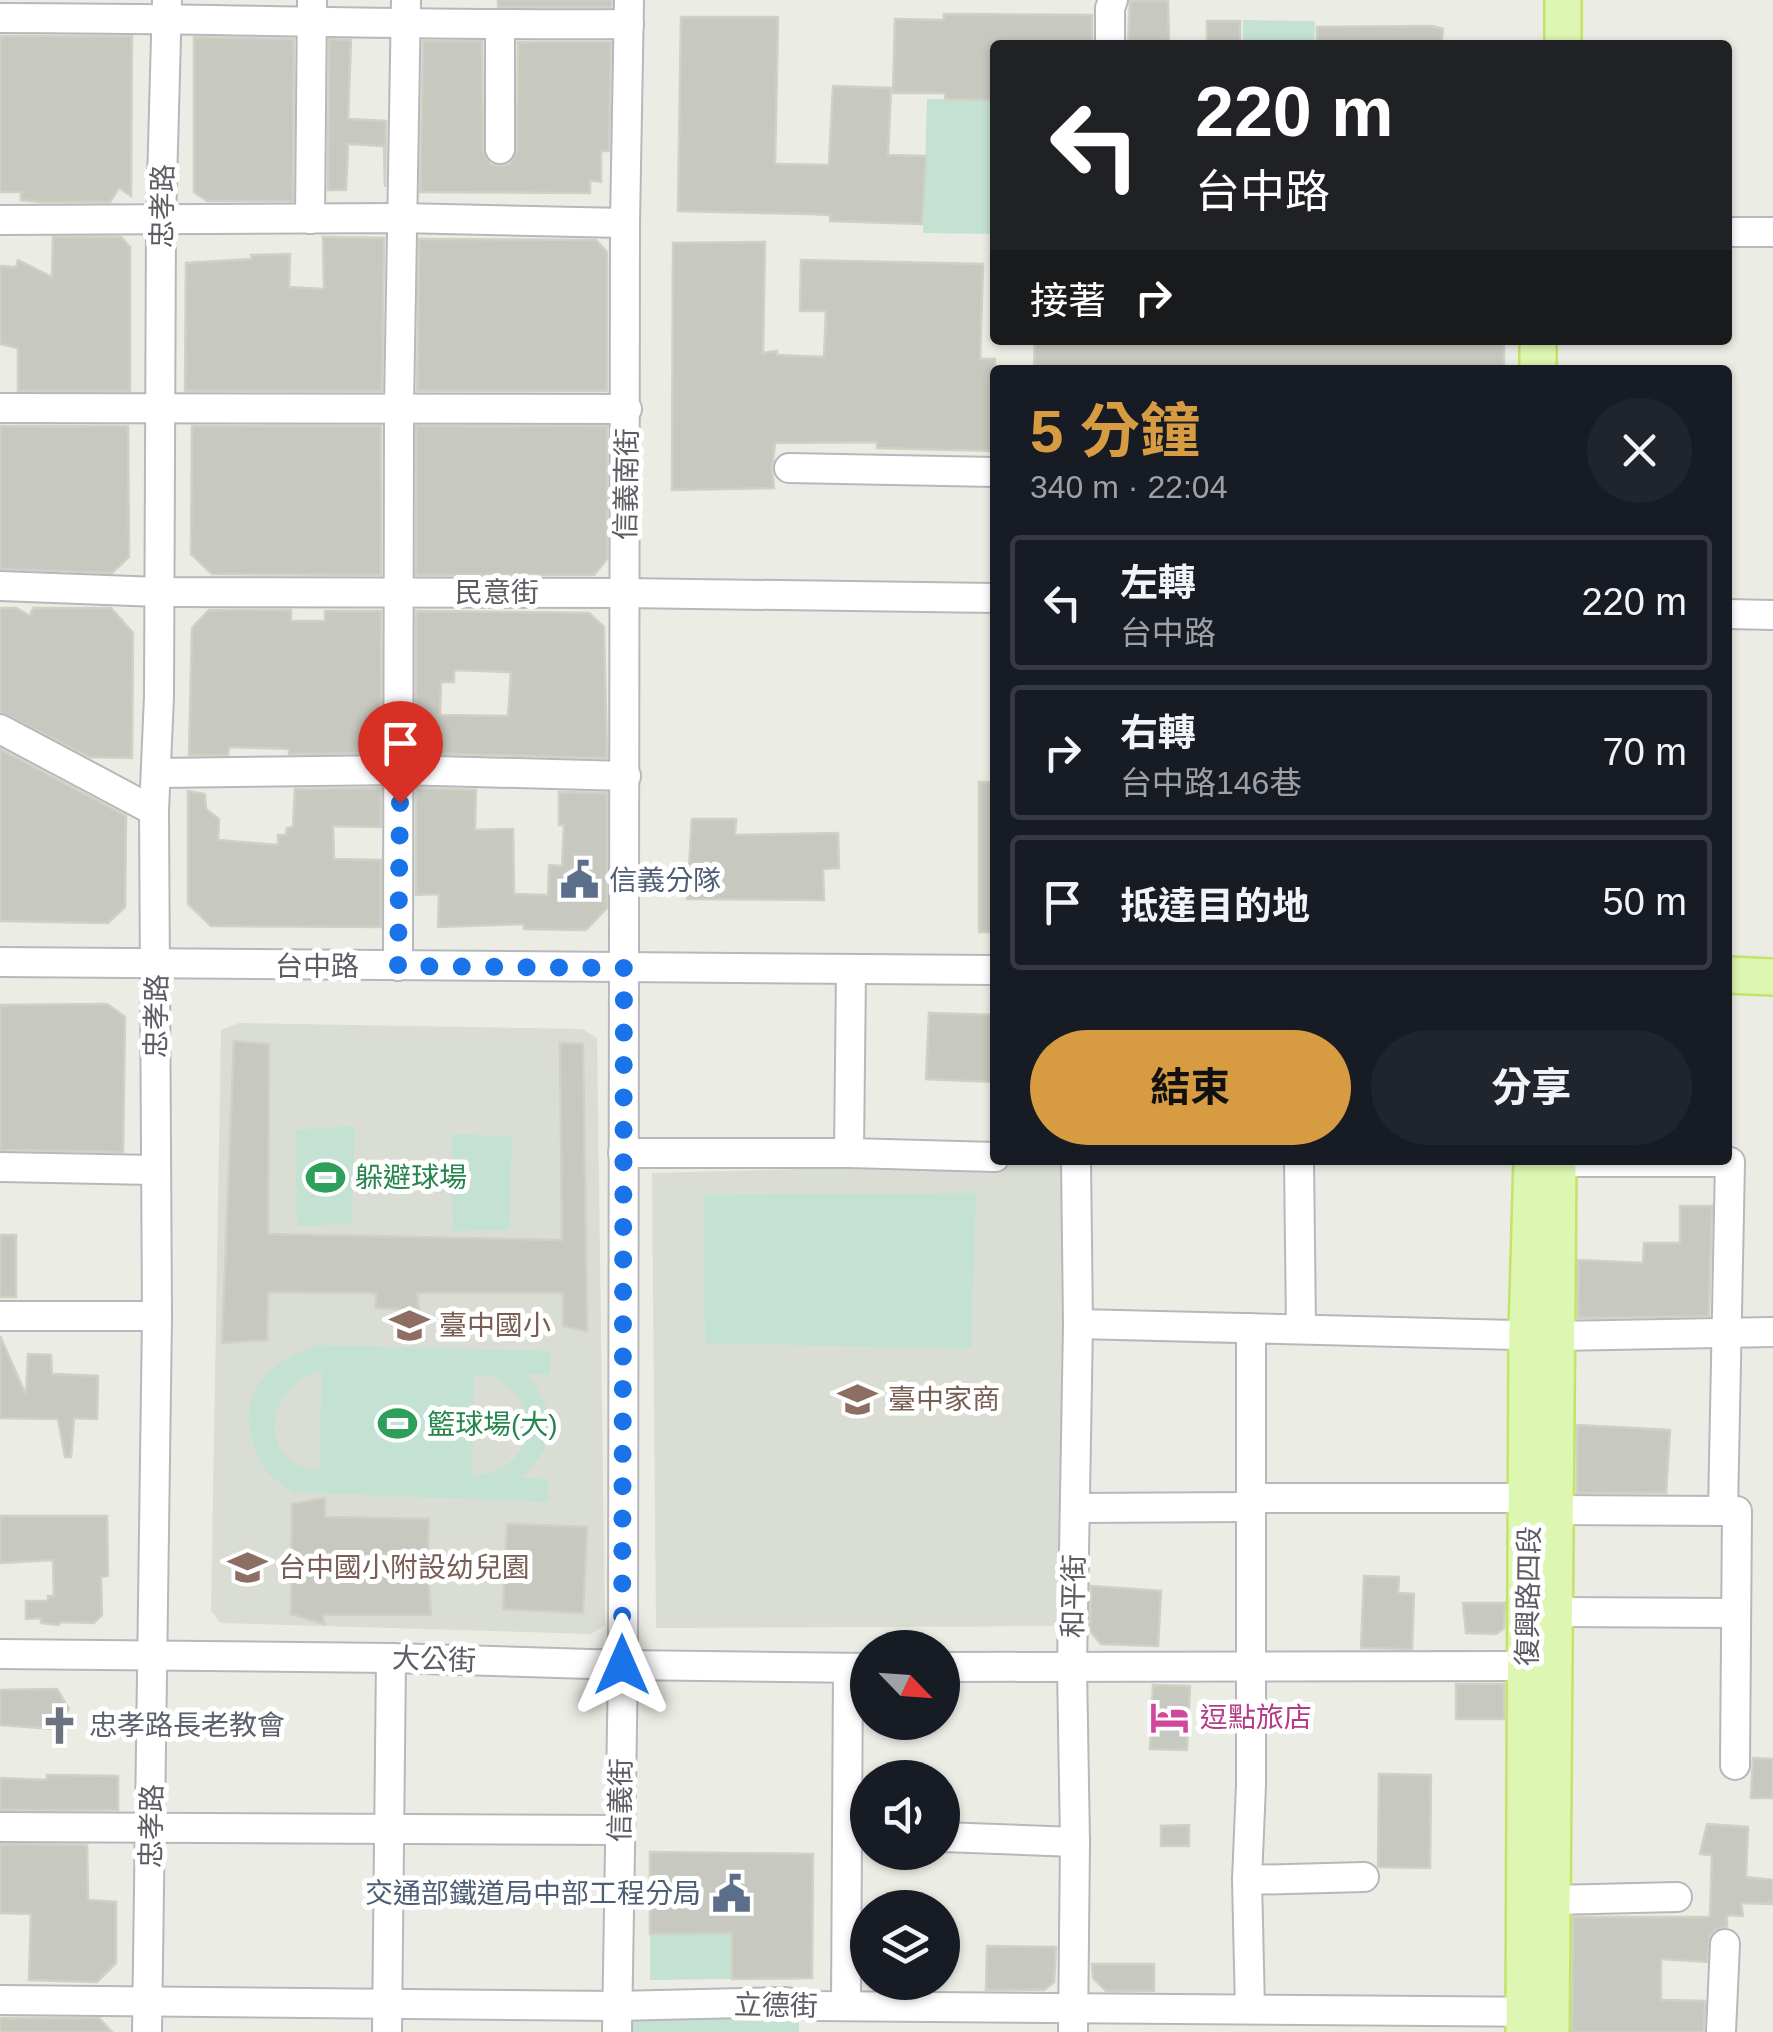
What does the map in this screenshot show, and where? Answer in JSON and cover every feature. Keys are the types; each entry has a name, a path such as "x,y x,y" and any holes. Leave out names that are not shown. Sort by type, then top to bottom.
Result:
{"main road":[{"path":"1542,0 1542,40"},
{"path":"1563,40 1564,0"},
{"path":"1732,975 1773,976"},
{"name":"復興路四段","path":"1538,2022 1542,1335 1549,1165"},
{"name":"復興路四段","path":"1538,2022 1552,1900 1541,1666 1554,1612 1542,1504"}],"street":[{"path":"1110,40 1113,0"},
{"path":"0,18 167,9 312,11 406,13 500,25 629,12"},
{"name":"忠孝路","path":"147,2032 157,1316 154,810 167,9"},
{"path":"310,219 312,11"},
{"name":"信義南街","path":"624,968 624,222 629,12"},
{"path":"398,966 400,218 406,13"},
{"path":"500,25 500,149"},
{"path":"0,220 400,218 624,222"},
{"path":"1732,232 1773,232"},
{"path":"0,408 627,409"},
{"path":"788,468 990,472"},
{"name":"民意街","path":"0,586 158,592 990,598"},
{"path":"1732,614 1773,615"},
{"path":"0,729 154,810"},
{"path":"157,773 400,770 626,776"},
{"name":"台中路","path":"0,962 990,970"},
{"name":"信義街","path":"616,2019 622,1665 624,968"},
{"path":"849,1153 851,970"},
{"path":"623,1153 990,1157"},
{"name":"和平街","path":"1073,2019 1076,1165"},
{"path":"1299,1165 1302,1328"},
{"path":"1722,1165 1728,1332 1723,1511"},
{"path":"0,1168 154,1170"},
{"path":"0,1316 157,1316"},
{"path":"1078,1324 1542,1335 1773,1332"},
{"path":"1250,1328 1250,2008"},
{"path":"1075,1508 1252,1503 1542,1504 1738,1511 1734,1765"},
{"path":"1554,1612 1736,1613"},
{"name":"大公街","path":"0,1654 850,1668"},
{"path":"387,2032 391,1658"},
{"path":"960,1668 1541,1666"},
{"path":"0,1827 620,1830"},
{"path":"960,1838 1075,1842"},
{"path":"846,2006 855,1870"},
{"path":"1247,1880 1364,1877"},
{"path":"1552,1900 1677,1898"},
{"path":"1721,2032 1725,1944"},
{"name":"立德街","path":"0,2000 387,2002 616,2019 786,2002 815,2019 846,2006 1073,2019 1250,2008 1295,2020 1538,2022"}],"shaded area":[{"name":"臺中國小","path":"239,1023 582,1029 597,1038 605,1625 591,1634 221,1623 211,1611 221,1030"},
{"name":"臺中家商","path":"1063,1165 1060,1626 656,1628 652,1173"}],"green space":[{"path":"1243,20 1315,21 1314,40 1243,40"},
{"path":"927,99 990,100 990,234 923,233"},
{"name":"躲避球場","path":"355,1126 352,1224 297,1226 295,1130"},
{"path":"452,1134 512,1136 509,1230 453,1231"},
{"path":"976,1193 971,1349 705,1343 704,1195"},
{"path":"321,1345 550,1351 550,1374 527,1374 544,1402 550,1427 543,1451 522,1477 549,1480 548,1502 293,1492 273,1478 262,1464 252,1440 249,1418 251,1402 265,1376 305,1350","holes":["322,1372 319,1471 298,1465 284,1454 275,1422 279,1405 289,1390","490,1375 509,1387 521,1402 527,1418 526,1435 509,1463 493,1472 472,1475 474,1376"]},
{"path":"732,1933 732,1979 650,1980 650,1934"},
{"path":"799,2011 799,2032 624,2032 624,2012"}],"building":[{"path":"498,0 612,0 611,7 498,7"},
{"path":"1130,1 1168,1 1169,40 1128,40"},
{"path":"944,14 1092,15 1092,40 990,40 990,100 945,99 945,93 893,93 895,19 944,20"},
{"path":"681,17 778,17 775,164 829,165 833,86 891,88 888,155 926,156 922,224 830,221 830,215 678,211"},
{"path":"1207,21 1240,21 1240,40 1207,40"},
{"path":"1317,27 1443,29 1442,40 1317,40"},
{"path":"0,36 132,36 131,196 119,188 110,202 42,202 21,200 21,192 0,192"},
{"path":"194,37 294,39 293,201 207,201 194,192"},
{"path":"329,39 351,40 348,119 386,121 385,187 384,146 348,144 346,190 328,190"},
{"path":"423,41 482,41 483,150 490,164 499,166 510,164 517,150 518,42 611,42 609,151 601,151 601,182 590,180 590,193 420,192"},
{"path":"53,237 121,237 130,247 130,391 18,391 18,348 0,344 0,266 16,267 18,260 52,277"},
{"path":"323,237 384,238 382,391 185,391 186,263 290,254 289,287 324,289"},
{"path":"419,239 596,240 607,252 607,391 417,391"},
{"path":"765,242 763,353 777,351 777,355 824,357 826,311 800,311 801,260 983,264 980,359 995,359 995,365 990,365 990,451 877,448 877,442 775,443 774,488 672,490 673,243"},
{"path":"1035,345 1504,345 1504,365 1034,365"},
{"path":"0,426 128,426 129,557 112,573 0,569"},
{"path":"192,426 381,426 381,575 212,574 191,554"},
{"path":"416,426 607,426 607,559 594,575 416,575"},
{"path":"0,608 16,608 30,616 33,608 111,608 133,633 132,758 90,757 0,712"},
{"path":"209,610 291,610 291,621 325,621 325,611 381,611 381,753 289,754 289,749 229,747 228,755 189,755 192,628"},
{"path":"416,611 589,613 604,627 607,758 416,753","holes":["454,670 511,672 508,716 440,715 441,682 454,682"]},
{"path":"0,749 126,816 125,907 108,923 0,921"},
{"path":"979,782 990,782 990,932 979,932"},
{"path":"381,788 381,827 333,826 334,859 381,860 381,927 211,926 188,904 188,791 205,794 206,809 219,819 218,840 278,845 278,835 286,835 287,828 293,827 295,789"},
{"path":"416,788 476,790 475,830 513,829 514,894 548,895 549,865 562,866 564,825 559,825 559,792 607,793 607,908 586,930 524,929 524,924 438,927 439,894 416,895"},
{"path":"692,819 736,819 735,835 838,833 839,868 823,869 824,900 687,899"},
{"path":"107,1004 125,1017 123,1152 0,1150 0,1005"},
{"path":"929,1013 990,1015 990,1082 926,1079"},
{"path":"234,1041 269,1044 268,1234 562,1240 560,1043 583,1044 587,1331 563,1326 563,1293 417,1293 419,1310 376,1308 376,1293 268,1292 267,1340 222,1343"},
{"path":"1680,1206 1712,1206 1709,1316 1578,1318 1578,1260 1643,1263 1644,1243 1680,1243"},
{"path":"0,1235 16,1235 16,1297 0,1297"},
{"path":"0,1336 26,1395 28,1354 51,1355 52,1374 98,1376 97,1419 74,1418 71,1457 65,1457 58,1419 0,1418"},
{"path":"1577,1425 1670,1430 1666,1493 1577,1493"},
{"path":"325,1498 325,1517 429,1519 431,1615 323,1615 324,1624 291,1614 292,1504"},
{"path":"0,1516 107,1516 108,1576 101,1577 102,1615 94,1623 58,1625 41,1623 41,1618 26,1619 26,1601 48,1601 48,1596 54,1596 53,1560 0,1563"},
{"path":"507,1524 587,1527 583,1613 503,1609"},
{"path":"1364,1576 1399,1577 1398,1593 1414,1594 1412,1649 1361,1648"},
{"path":"1091,1586 1161,1591 1158,1646 1101,1644 1090,1631"},
{"path":"1463,1603 1505,1603 1504,1628 1496,1634 1466,1633"},
{"path":"1456,1684 1504,1684 1504,1719 1456,1719"},
{"name":"逗點旅店","path":"1153,1685 1190,1686 1187,1750 1150,1749"},
{"path":"57,1689 69,1709 54,1729 0,1725 0,1690"},
{"path":"1753,1758 1773,1759 1773,1798 1751,1798"},
{"path":"1379,1774 1431,1775 1430,1868 1378,1867"},
{"path":"47,1775 118,1776 118,1810 0,1810 0,1778 47,1780"},
{"path":"1707,1824 1748,1827 1746,1877 1773,1880 1773,1904 1741,1903 1743,1916 1727,1915 1727,1927 1710,1935 1707,1962 1661,1959 1661,2000 1705,2001 1704,2032 1572,2032 1573,1917 1710,1917 1712,1855 1700,1854"},
{"path":"1189,1825 1189,1846 1161,1846 1161,1826"},
{"path":"0,1844 87,1845 88,1900 116,1902 116,1963 97,1982 29,1980 31,1914 0,1913"},
{"name":"交通部鐵道局中部工程分局","path":"650,1852 813,1854 812,1978 732,1979 732,1933 650,1934"},
{"path":"987,1946 1056,1947 1054,1982 1044,1990 986,1990"},
{"path":"1092,1964 1154,1964 1154,1991 1106,1991 1093,1978"},
{"path":"0,2018 99,2018 112,2032 0,2032"}],"place":[{"name":"信義分隊","path":"579,880"},
{"name":"躲避球場","path":"325,1177"},
{"name":"臺中國小","path":"409,1325"},
{"name":"臺中家商","path":"858,1399"},
{"name":"籃球場(大)","path":"397,1424"},
{"name":"台中國小附設幼兒園","path":"248,1567"},
{"name":"逗點旅店","path":"1170,1717"},
{"name":"忠孝路長老教會","path":"59,1725"},
{"name":"交通部鐵道局中部工程分局","path":"731,1893"}],"route":[{"path":"400,803 398,966 624,968 622,1665"}]}
